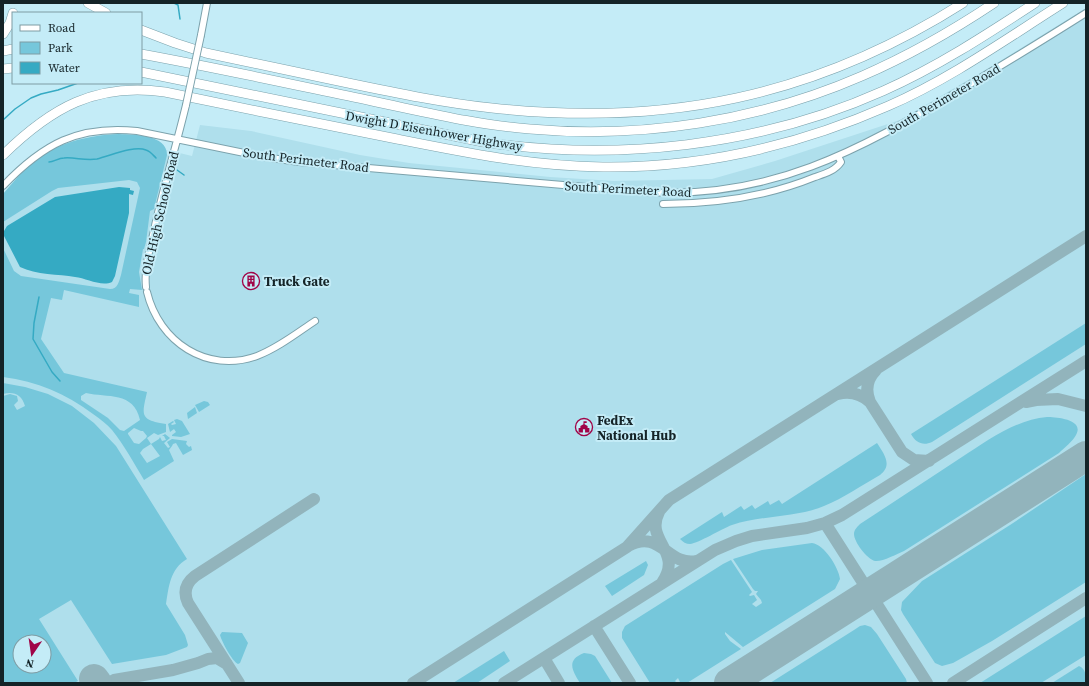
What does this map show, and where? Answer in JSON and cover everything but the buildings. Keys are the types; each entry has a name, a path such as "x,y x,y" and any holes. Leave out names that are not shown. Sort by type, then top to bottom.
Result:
{"highway":[{"path":"88,3 104,12"},
{"path":"96,3 112,12"},
{"path":"143,30 175,43 206,53 425,98 491,108 532,112 608,114 663,110 704,104 752,95 794,83 843,66 877,51 915,32 963,3"},
{"name":"Dwight D Eisenhower Highway","path":"142,54 431,114 493,125 566,131 641,129 699,123 743,114 783,104 832,88 880,68 913,52 943,36 994,3"},
{"name":"Dwight D Eisenhower Highway","path":"142,72 449,136 501,145 583,151 651,148 718,140 766,130 801,122 851,104 895,86 946,59 1035,3"},
{"path":"3,155 16,142 56,112 80,100 109,92 140,89 165,92 338,128 512,161 552,165 605,167 688,162 746,152 793,141 834,128 907,98 955,72 1063,3"},
{"path":"3,34 10,23 12,14"},
{"path":"3,163 30,131"}],"street":[{"name":"Old High School Road","path":"207,3 186,105 145,267 146,289 154,314 164,329 184,347 196,354 219,360 238,360 261,354 316,321"},
{"name":"South Perimeter Road","path":"3,186 28,161 55,144 76,136 97,131 120,129 137,131 294,162 666,194 714,191 758,184 800,172 874,139 918,115 1086,13"},
{"path":"663,204 700,203 740,199 764,194 828,172 838,166 841,162 838,156"}],"shaded area":[{"path":"1086,8 1086,683 3,683 3,198 130,141 192,156 200,125 251,131 360,155 409,163 550,177 614,181 712,179 775,161 900,120 997,63"}],"green space":[{"path":"119,134 149,137 156,139 166,148 167,155 154,209 150,211 146,242 143,249 139,272 142,290 130,289 129,293 139,295 139,307 64,290 62,300 51,298 41,339 64,373 147,392 144,415 151,421 166,424 166,432 158,435 154,433 147,438 151,444 160,437 162,441 166,440 164,436 162,436 165,434 170,438 164,443 168,448 170,447 167,442 172,439 187,441 186,444 189,447 191,446 192,450 183,455 176,443 173,444 169,450 174,461 144,480 129,454 112,430 83,407 62,395 39,385 3,377 3,248 14,271 21,276 113,289 118,284 121,275 140,188 137,182 129,180 58,188 3,222 3,194 30,164 50,151 84,138","holes":["86,393 111,396 126,400 132,404 137,411 140,420 124,431 120,430 108,418 81,400 81,396","134,428 143,431 147,436 139,444 134,443 128,433","151,444 160,456 147,463 140,453"]},
{"path":"1086,323 1086,344 932,442 923,444 917,442 911,434"},
{"path":"3,383 25,387 48,394 72,406 94,423 116,446 187,559 181,563 171,578 166,604 185,635 188,645 187,647 166,655 112,664 71,600 39,619 48,634 12,634 12,674 52,674 52,640 78,681 74,683 3,683 3,396 10,394 17,396 18,401 14,405 17,410 25,406 20,397 11,393 3,394"},
{"path":"204,401 208,402 210,405 199,412 195,405"},
{"path":"195,407 197,413 188,419 187,413"},
{"path":"1047,417 1062,418 1073,422 1078,430 1071,442 1059,453 904,551 885,559 875,561 868,557 859,546 854,534 855,530 860,524 992,438 1014,426"},
{"path":"177,419 182,421 190,434 181,437 172,436 176,432 174,429 170,432 168,424 173,421 174,422 171,424 172,425 176,424 174,420"},
{"path":"877,443 887,463 884,471 880,475 831,503 802,513 732,525 704,539 690,544 683,542 680,539 722,512 724,517 741,506 744,510 752,505 755,509 768,501 770,505 779,500 782,504"},
{"path":"1086,474 1086,582 992,641 953,663 942,666 935,663 903,614 901,610 902,602 922,581"},
{"path":"812,543 817,544 826,552 837,569 840,579 835,589 743,647 725,632 730,641 741,649 687,683 678,683 680,682 678,678 675,681 677,683 650,683 622,638 622,632 625,626 731,560 752,592 749,595 754,595 757,600 752,604 756,607 762,603 756,594 758,591 753,589 733,559 762,550"},
{"path":"646,561 648,565 644,575 612,596 605,586"},
{"path":"1086,616 1086,655 1041,683 980,683"},
{"path":"865,625 871,627 877,634 906,679 907,683 770,683 860,626"},
{"path":"222,632 242,633 248,643 240,663 238,664 233,659 228,651 220,635"},
{"path":"504,651 510,661 477,683 453,683"},
{"path":"584,653 595,656 612,683 580,683 572,666 575,659"},
{"path":"1079,666 1086,675 1086,683 1052,683"}],"water":[{"path":"119,187 130,188 130,190 134,191 133,195 129,194 129,213 115,276 112,282 98,283 69,276 33,272 20,267 4,236 4,231 7,226 55,197"}],"waterway":[{"path":"174,3 178,5 180,19"},
{"path":"3,120 15,109 31,98 75,84"},
{"path":"49,162 64,158 88,160 97,159 135,149 147,151 156,158"},
{"path":"177,170 184,175"},
{"path":"39,297 34,323 33,339 52,372 60,381"}],"taxiway":[{"path":"413,683 627,547 669,500 1086,236"},
{"path":"504,683 715,550 752,536 807,528 825,523 842,515 1086,361"},
{"path":"876,370 869,381 867,389 870,402 902,452 914,460 929,461"},
{"path":"838,394 855,394 870,402"},
{"path":"1026,402 1058,399 1086,406"},
{"path":"239,683 188,603 186,599 186,588 195,576 314,499"},
{"path":"659,512 656,522 656,531 667,554 669,562 668,572 662,583"},
{"path":"825,523 927,683"},
{"path":"628,546 639,542 648,542 656,544 678,559 697,561"},
{"path":"953,683 1086,598"},
{"path":"594,626 630,683"},
{"path":"108,683 114,680 173,670 208,659 217,658 227,664"},
{"path":"544,658 559,683"}],"runway":[{"path":"729,683 1086,456"},
{"path":"94,679 97,683"}],"place":[{"name":"Truck Gate","path":"251,281"},
{"name":"FedEx National Hub","path":"584,427"}]}
